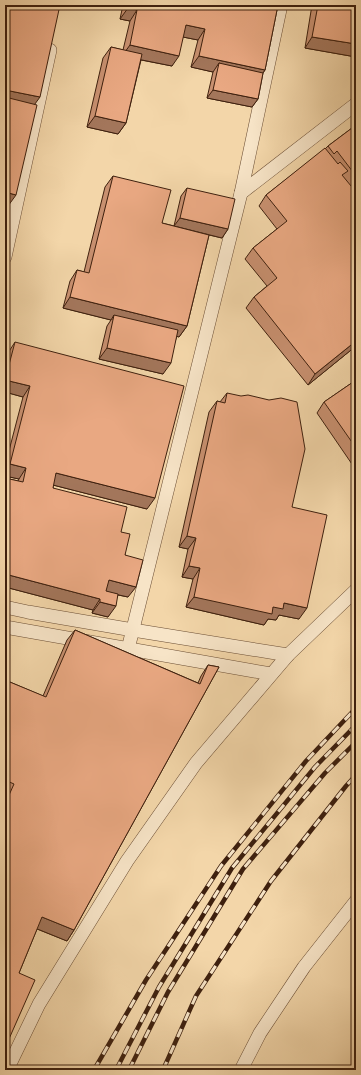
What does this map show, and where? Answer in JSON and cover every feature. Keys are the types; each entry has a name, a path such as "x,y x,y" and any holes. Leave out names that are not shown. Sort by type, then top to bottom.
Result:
{"street":[{"path":"128,649 242,193 281,5"},
{"path":"5,258 53,35"},
{"path":"242,193 356,104"},
{"path":"7,1070 39,1004 127,861 196,763 288,654 356,590"},
{"path":"5,607 133,630 288,654"},
{"path":"5,627 271,674"},
{"path":"241,1070 260,1033 304,967 356,901"}],"building":[{"path":"5,5 60,5 40,97 5,90"},
{"path":"128,5 278,5 265,70 199,56 205,29 186,25 179,56 130,45 137,10 128,8"},
{"path":"318,5 356,5 356,44 312,37"},
{"path":"111,47 142,54 126,123 95,116"},
{"path":"219,63 263,73 258,99 213,90"},
{"path":"5,97 37,105 16,195 5,192"},
{"path":"356,125 356,176 337,151 334,154 328,146"},
{"path":"325,148 338,164 340,162 348,171 342,175 356,192 356,341 315,374 254,297 277,278 253,248 287,221 266,195"},
{"path":"113,176 171,190 162,223 209,235 187,326 70,297 77,270 89,273"},
{"path":"187,188 235,199 228,229 180,218"},
{"path":"114,315 178,330 171,363 107,348"},
{"path":"15,342 184,386 155,498 56,473 53,488 127,507 121,532 130,534 125,555 143,560 136,587 109,580 106,591 118,594 116,606 100,602 100,599 5,574 5,478 23,482 26,468 10,464 30,386 5,380"},
{"path":"356,380 356,448 324,402"},
{"path":"227,393 241,396 248,395 269,400 281,398 297,402 305,449 292,507 327,515 307,608 284,603 283,609 273,607 272,614 194,597 200,568 189,566 196,538 187,536 217,401 225,403"},
{"path":"75,630 200,684 208,665 219,667 74,930 42,917 19,973 35,980 5,1048 5,804 14,784 5,780 5,680 46,697"}],"railway":[{"path":"94,1070 146,980 221,866 306,761 356,708"},
{"path":"116,1070 159,987 232,868 315,767 356,725"},
{"path":"129,1070 168,992 243,869 325,773 356,742"},
{"path":"163,1070 196,996 271,881 356,775"}]}
